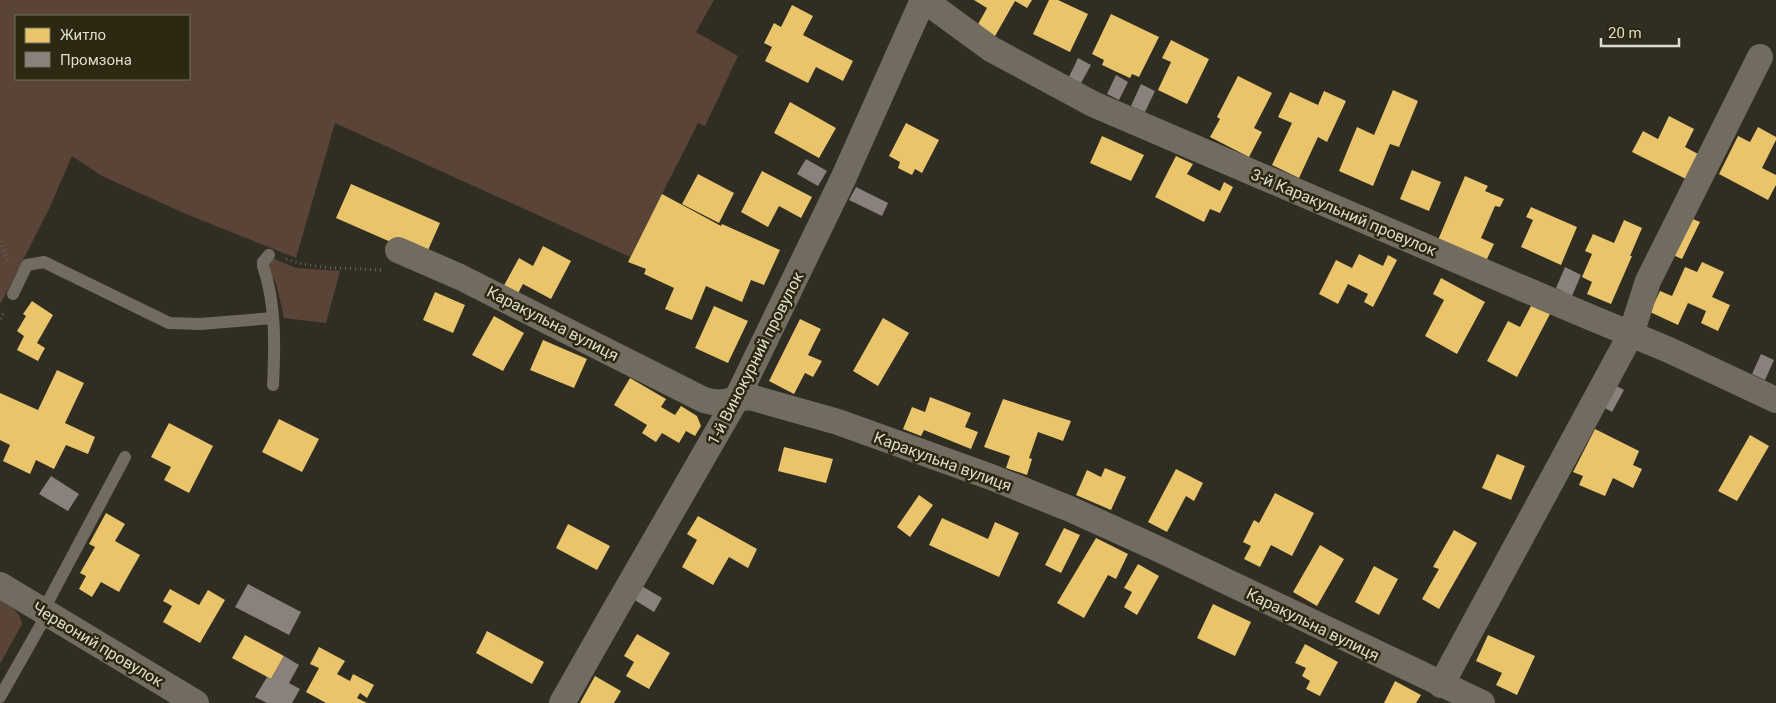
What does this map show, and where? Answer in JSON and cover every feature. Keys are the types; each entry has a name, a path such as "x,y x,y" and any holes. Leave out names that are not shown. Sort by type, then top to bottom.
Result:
{"street":[{"name":"3-й Каракульний провулок","path":"924,0 991,50 1093,104 1669,350 1776,400"},
{"name":"1-й Винокурний провулок","path":"562,703 737,398 843,179 924,0"},
{"path":"1441,685 1631,334 1648,281 1760,57"},
{"name":"Каракульна вулиця","path":"398,250 460,277 704,400 726,403 737,398 750,397 838,422 991,477 1070,509 1154,547 1482,703"},
{"name":"Червоний провулок","path":"0,585 196,703"}],"lane":[{"path":"269,255 263,262 263,266 270,294 273,318 275,343 273,385"},
{"path":"13,294 27,265 44,262 169,323 200,324 273,318"},
{"path":"0,696 125,457"}],"path":[{"path":"269,255 320,267 384,270 398,250"}],"shaded area":[{"path":"0,0 714,0 696,32 738,56 705,126 698,123 630,257 335,123 296,258 186,214 102,176 72,156 49,209 1,303"},
{"path":"272,258 296,268 340,271 326,323 284,318 276,283 268,268"},
{"path":"0,600 17,612 22,624 0,664"}],"building: Житло":[{"path":"974,0 1032,0 1027,8 1015,1 995,36 977,26 987,8"},
{"path":"1049,0 1058,0 1088,14 1070,52 1033,34"},
{"path":"792,5 813,16 803,35 853,61 843,81 816,67 808,83 765,61 772,47 764,43 774,23 781,27"},
{"path":"1111,14 1159,37 1139,77 1132,74 1130,78 1102,65 1104,60 1092,54"},
{"path":"1171,40 1209,59 1187,104 1158,90 1171,62 1162,58"},
{"path":"1238,76 1272,93 1254,128 1262,132 1249,157 1210,137 1220,119 1217,117"},
{"path":"1393,90 1418,101 1399,147 1390,144 1373,186 1339,171 1357,127 1374,135"},
{"path":"1324,91 1346,101 1327,142 1318,137 1299,178 1272,165 1292,123 1278,117 1290,92 1318,105"},
{"path":"790,102 836,128 819,158 774,133"},
{"path":"1669,116 1694,129 1685,147 1698,154 1686,179 1632,152 1643,131 1658,139"},
{"path":"906,123 939,140 922,173 915,169 912,175 898,168 900,162 889,156"},
{"path":"1758,127 1776,137 1762,168 1776,175 1776,185 1768,200 1719,174 1738,136 1750,142"},
{"path":"1102,136 1144,155 1131,181 1090,163"},
{"path":"1176,156 1193,164 1187,174 1220,191 1224,182 1233,187 1220,213 1210,209 1204,222 1155,197"},
{"path":"1412,170 1441,182 1429,211 1400,199"},
{"path":"762,171 812,197 801,218 779,206 768,227 741,212"},
{"path":"698,174 734,193 719,223 682,204"},
{"path":"1465,176 1488,186 1485,191 1504,199 1500,207 1495,206 1481,238 1494,244 1486,261 1438,240"},
{"path":"351,184 440,223 425,257 336,218"},
{"path":"662,194 721,226 722,224 780,250 764,285 751,280 742,302 706,286 692,320 665,309 674,288 644,274 646,269 628,262"},
{"path":"1531,207 1577,227 1561,265 1521,247 1533,220 1526,217"},
{"path":"1688,217 1700,222 1682,259 1666,252"},
{"path":"1624,220 1642,228 1611,304 1587,294 1592,282 1582,277 1592,254 1585,251 1593,234 1614,243"},
{"path":"543,246 571,261 551,299 523,284 516,297 502,289 519,258 533,266"},
{"path":"1359,254 1383,266 1388,255 1397,260 1373,307 1364,302 1368,294 1348,284 1338,304 1319,294 1336,260 1352,268"},
{"path":"1702,262 1724,272 1712,297 1730,305 1718,331 1701,323 1706,311 1688,303 1678,325 1650,312 1660,291 1672,296 1685,267 1697,272"},
{"path":"1441,278 1485,302 1457,354 1425,336 1444,300 1433,294"},
{"path":"435,292 465,305 453,333 423,320"},
{"path":"32,301 53,315 37,343 45,348 38,361 17,350 24,336 17,331 26,316 23,314"},
{"path":"714,306 748,321 728,363 695,348"},
{"path":"1531,306 1550,314 1517,377 1487,361 1508,321 1520,327"},
{"path":"494,316 524,333 503,371 472,355"},
{"path":"883,318 909,333 878,386 853,371"},
{"path":"800,319 821,329 808,355 822,361 813,377 805,373 794,394 769,381"},
{"path":"543,340 587,359 574,388 530,370"},
{"path":"57,370 84,383 65,423 95,437 88,454 66,445 54,469 36,460 30,474 3,461 10,445 0,440 0,393 38,410"},
{"path":"630,378 666,399 661,407 675,415 681,406 697,416 701,426 695,436 686,431 679,443 662,433 656,442 642,433 647,425 614,405"},
{"path":"930,397 971,413 965,427 978,432 971,449 924,430 921,436 903,429 912,407 925,412"},
{"path":"1003,399 1071,421 1063,441 1038,432 1029,458 1032,459 1027,475 1006,468 1010,456 984,447"},
{"path":"279,419 319,439 302,472 262,452"},
{"path":"169,423 213,446 189,493 164,480 171,467 151,457"},
{"path":"1595,429 1639,451 1633,465 1642,469 1633,488 1613,478 1605,496 1579,485 1583,476 1573,472"},
{"path":"1750,435 1769,446 1737,501 1718,491"},
{"path":"784,447 833,459 826,483 778,471"},
{"path":"1497,454 1525,466 1511,500 1482,488"},
{"path":"1105,468 1126,477 1111,510 1076,495 1087,470 1101,477"},
{"path":"1176,469 1203,483 1194,501 1186,496 1167,532 1148,522"},
{"path":"1275,493 1314,513 1292,556 1271,545 1260,567 1244,559 1251,546 1243,542 1254,520 1259,523"},
{"path":"919,495 933,505 910,537 897,527"},
{"path":"106,513 125,524 115,541 140,555 119,592 101,582 92,597 79,589 86,576 80,573 95,547 89,544"},
{"path":"698,516 757,549 748,568 729,557 713,585 682,567 697,540 687,534"},
{"path":"942,518 988,539 995,522 1019,533 999,577 929,545"},
{"path":"568,524 610,546 597,570 556,548"},
{"path":"1064,528 1080,535 1061,573 1045,565"},
{"path":"1454,530 1477,543 1439,609 1422,599 1439,569 1433,567"},
{"path":"1096,538 1128,554 1116,579 1108,575 1084,618 1057,603"},
{"path":"1320,545 1344,559 1317,606 1293,592"},
{"path":"1138,564 1159,576 1137,615 1124,607 1132,592 1124,588"},
{"path":"1374,566 1398,579 1379,615 1355,602"},
{"path":"170,589 199,605 208,590 225,600 200,643 163,622 172,606 163,601"},
{"path":"1213,604 1251,622 1235,656 1197,638"},
{"path":"487,631 544,662 532,684 476,653"},
{"path":"637,634 670,653 649,689 626,676 634,662 624,656"},
{"path":"245,635 284,656 271,679 232,658"},
{"path":"1488,635 1535,656 1517,695 1496,685 1502,673 1476,661"},
{"path":"1305,644 1338,662 1320,696 1306,689 1310,681 1302,676 1306,668 1295,663"},
{"path":"319,647 345,661 337,674 350,681 353,674 374,685 367,698 360,693 357,698 367,703 326,703 306,692 319,668 310,664"},
{"path":"595,676 621,691 614,703 580,703"},
{"path":"1395,681 1421,695 1416,703 1384,703"}],"building: Промзона":[{"path":"1078,58 1091,65 1081,83 1069,77"},
{"path":"1116,75 1128,82 1119,100 1107,94"},
{"path":"1141,84 1155,91 1145,112 1131,106"},
{"path":"806,159 827,171 818,186 797,174"},
{"path":"856,187 888,203 882,216 849,200"},
{"path":"1565,267 1581,275 1572,296 1556,288"},
{"path":"1761,354 1774,360 1765,380 1752,374"},
{"path":"1608,381 1624,390 1612,412 1596,403"},
{"path":"51,476 79,494 68,511 39,494"},
{"path":"248,584 301,612 289,635 235,607"},
{"path":"640,585 662,598 654,612 633,599"},
{"path":"284,656 299,665 289,683 300,689 292,703 267,703 255,697 267,677 271,679"}]}
